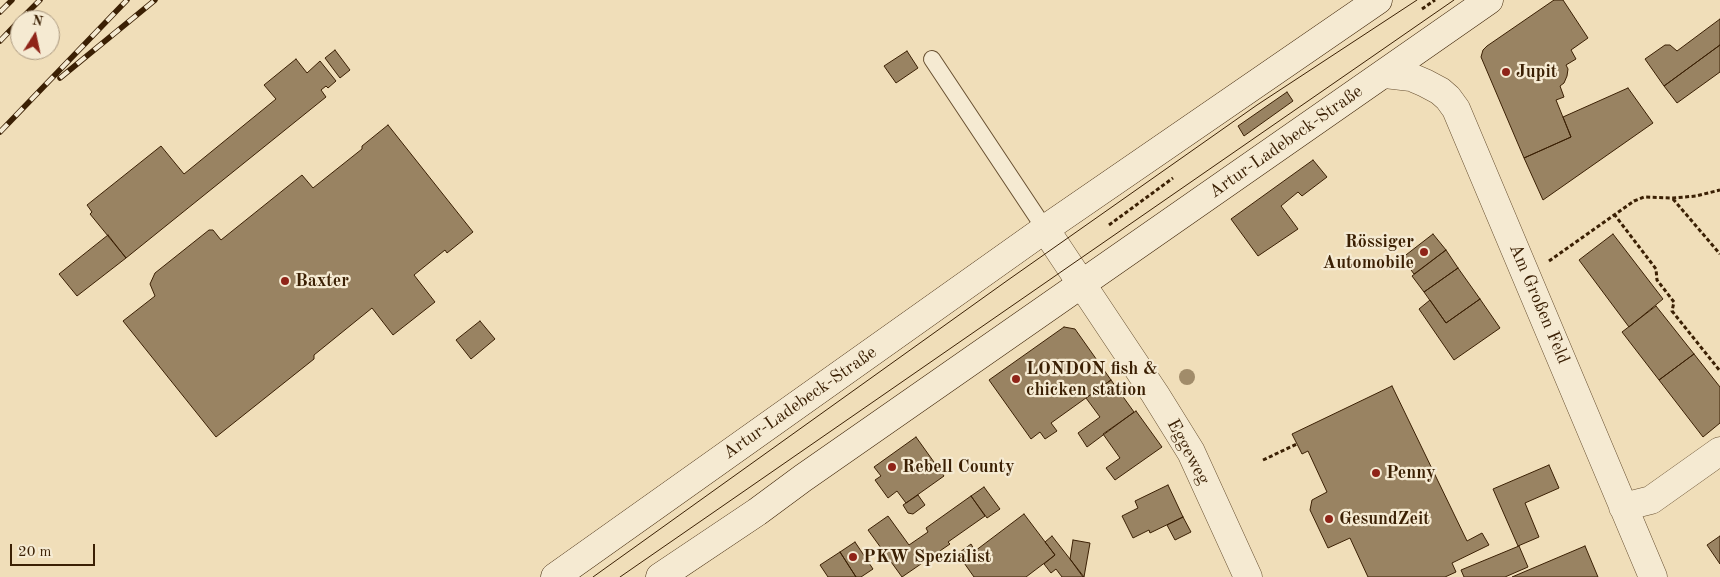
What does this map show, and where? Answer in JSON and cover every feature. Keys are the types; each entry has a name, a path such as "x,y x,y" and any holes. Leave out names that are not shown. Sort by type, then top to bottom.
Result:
{"street":[{"name":"Artur-Ladebeck-Straße","path":"555,577 1045,228 1378,0"},
{"name":"Artur-Ladebeck-Straße","path":"660,577 757,512 1489,0"},
{"name":"Am Großen Feld","path":"1385,74 1411,77 1440,91 1448,98 1456,110 1653,577"},
{"path":"1045,228 1082,284"},
{"name":"Eggeweg","path":"1082,284 1191,452 1248,577"},
{"path":"1624,507 1651,500 1720,451"}],"lane":[{"path":"932,58 1045,228"}],"path":[{"path":"1422,9 1434,0"},
{"path":"1109,224 1173,178"},
{"path":"1527,276 1634,201 1644,197 1673,198 1696,196 1720,190"},
{"path":"1673,198 1720,254"},
{"path":"1614,214 1656,269 1657,280 1674,302 1672,311 1720,371"},
{"path":"1263,460 1297,444"}],"building":[{"path":"1554,0 1563,0 1588,38 1571,50 1576,59 1566,65 1568,69 1567,76 1564,83 1560,86 1564,97 1556,100 1571,137 1524,158 1481,57 1483,50 1487,46"},
{"path":"1720,19 1720,45 1664,86 1645,59 1665,45 1670,45 1677,51"},
{"path":"1720,45 1720,72 1677,103 1664,86"},
{"path":"335,50 350,70 340,78 325,58"},
{"path":"907,51 918,68 896,83 884,66"},
{"path":"296,59 307,73 320,61 336,81 328,88 326,86 321,90 326,97 126,258 90,214 92,212 87,205 161,146 184,174 276,99 264,85"},
{"path":"1628,88 1653,123 1543,200 1524,158 1571,137 1563,117"},
{"path":"1287,92 1293,101 1244,136 1238,126"},
{"name":"Baxter","path":"388,125 473,232 447,253 445,250 414,275 435,302 393,335 372,308 314,355 314,359 216,437 123,321 155,296 150,284 155,273 209,230 213,230 221,240 302,175 313,188 362,149 362,146"},
{"path":"1313,160 1327,177 1302,196 1298,192 1281,206 1298,229 1258,256 1231,219"},
{"path":"1433,234 1446,250 1414,274 1402,258"},
{"path":"1613,234 1663,299 1629,327 1579,260"},
{"path":"108,235 126,258 77,296 59,274"},
{"path":"1446,250 1458,268 1424,292 1412,276"},
{"path":"1458,268 1480,299 1446,323 1424,292"},
{"path":"1480,299 1500,328 1454,360 1419,309 1430,300 1446,323"},
{"path":"1656,306 1694,354 1659,380 1622,332"},
{"path":"480,321 495,339 471,359 456,340"},
{"path":"1064,327 1075,329 1111,380 1051,423 1057,431 1045,439 1040,432 1031,439 989,380"},
{"path":"1694,354 1720,387 1720,423 1703,437 1659,380"},
{"path":"1111,380 1134,412 1087,447 1078,433 1100,417 1086,398"},
{"name":"Penny","path":"1392,386 1467,541 1482,533 1489,545 1452,563 1456,572 1445,577 1368,577 1350,538 1328,548 1310,510 1312,500 1327,492 1308,451 1302,454 1292,434"},
{"path":"1136,411 1162,447 1115,480 1106,468 1120,458 1103,434"},
{"path":"916,437 944,476 906,503 897,491 888,498 875,480 881,476 874,467"},
{"path":"1549,465 1559,488 1525,503 1539,537 1518,546 1493,489"},
{"path":"1168,485 1183,517 1150,533 1149,530 1133,538 1122,516 1138,508 1135,501"},
{"path":"984,487 1000,509 987,518 971,496"},
{"path":"918,495 925,505 913,514 908,513 903,505"},
{"path":"971,496 985,516 948,542 950,544 902,577 868,530 888,516 909,545 928,532 926,528"},
{"path":"1024,514 1055,555 1026,577 974,577 962,560 964,558 960,552 971,544 975,551"},
{"path":"1183,517 1191,532 1175,540 1167,525"},
{"path":"1052,536 1083,577 1062,577 1056,569 1051,573 1044,564 1055,555 1045,542"},
{"path":"1720,536 1720,564 1707,545"},
{"path":"1073,540 1090,543 1084,577 1070,559"},
{"path":"855,542 873,569 861,577 856,577 840,552"},
{"path":"1519,546 1528,567 1505,577 1464,577 1461,570"},
{"path":"1585,546 1598,577 1512,577"},
{"path":"840,552 856,577 828,577 820,565"}],"tram line":[{"path":"593,577 1008,280 1257,105 1417,0"},
{"path":"620,577 1454,0"}],"railway":[{"path":"0,12 12,0"},
{"path":"30,10 40,0"},
{"path":"0,132 127,0"},
{"path":"60,78 155,0"},
{"path":"0,41 10,30"}],"place":[{"name":"Jupit","path":"1506,72"},
{"name":"Rössiger Automobile","path":"1424,252"},
{"name":"Baxter","path":"285,281"},
{"name":"LONDON fish & chicken station","path":"1016,379"},
{"name":"Rebell County","path":"892,467"},
{"name":"Penny","path":"1376,473"},
{"name":"GesundZeit","path":"1329,519"},
{"name":"PKW Spezialist","path":"853,557"}]}
